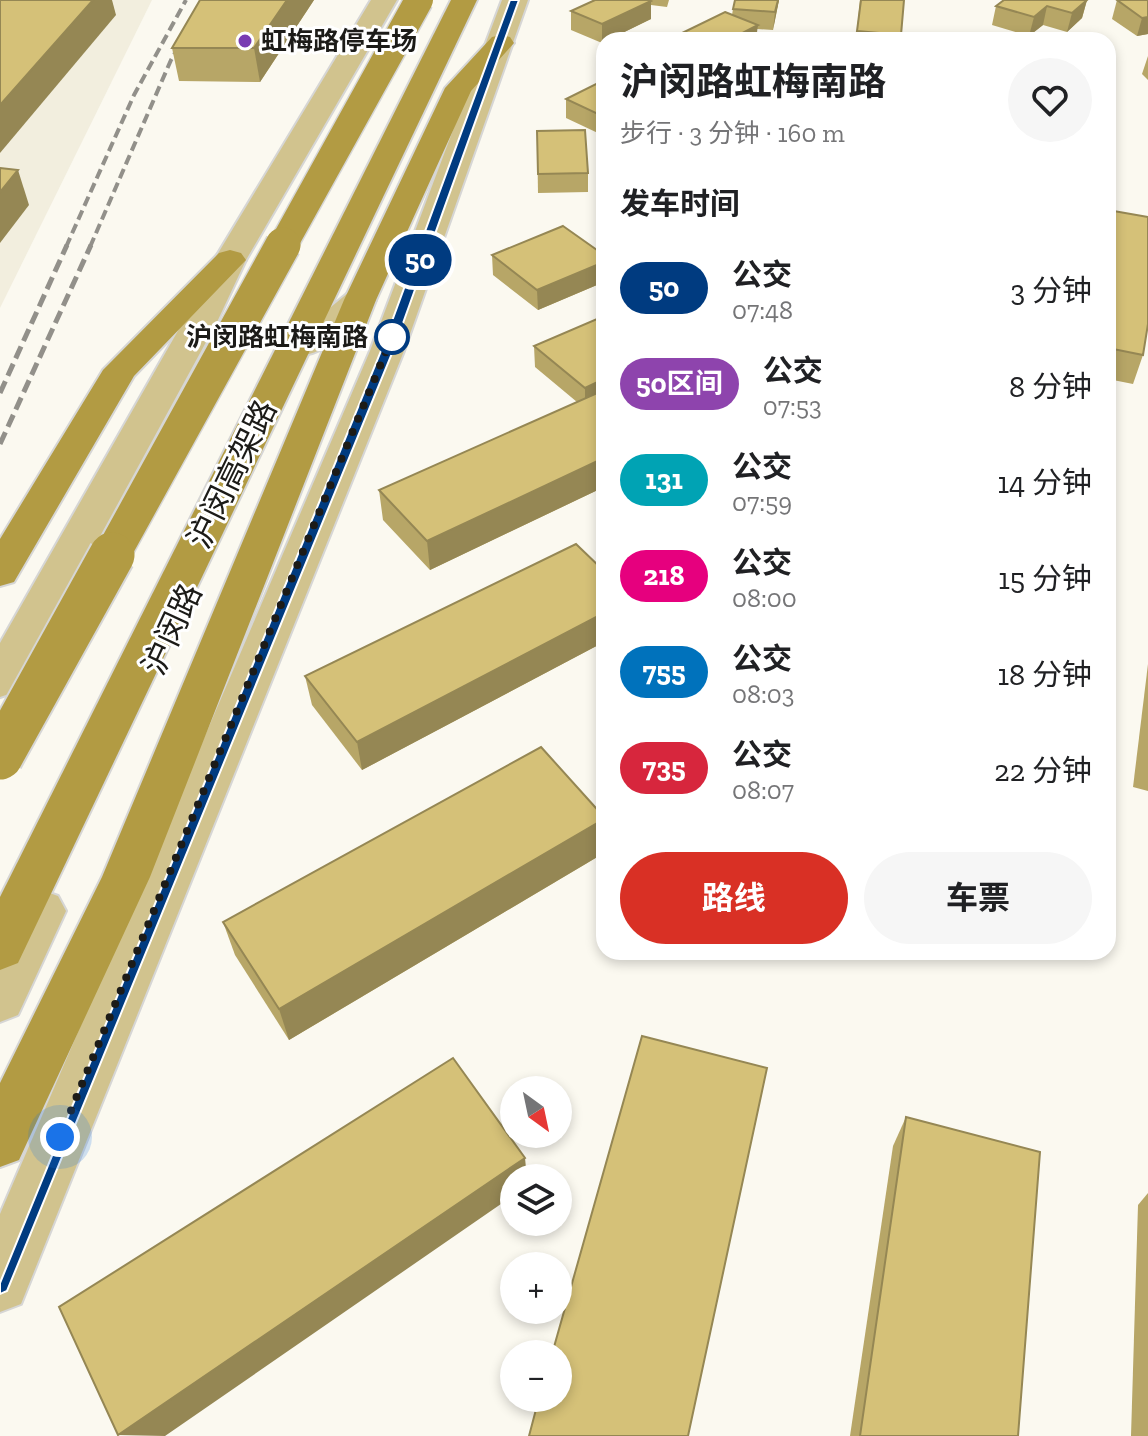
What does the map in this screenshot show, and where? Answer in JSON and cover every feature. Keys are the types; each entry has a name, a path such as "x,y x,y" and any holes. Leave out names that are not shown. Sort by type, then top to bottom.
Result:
{"highway":[{"name":"沪闵高架路","path":"0,757 419,0"},
{"name":"沪闵高架路","path":"0,948 464,0"},
{"path":"0,1141 126,877 321,351 360,300 459,88 501,43"},
{"path":"447,51 459,88"},
{"path":"0,572 120,370 230,260"}],"main road":[{"path":"0,681 200,322 230,260 384,0"},
{"path":"200,322 250,270 429,0"},
{"name":"沪闵路","path":"0,999 321,351 471,0"},
{"path":"0,1283 387,351 515,0"}],"shaded area":[{"path":"0,0 152,0 0,308"}],"building":[{"path":"0,0 93,0 0,105"},
{"path":"200,0 287,0 254,48 172,48"},
{"path":"595,0 651,1 602,24 571,11"},
{"path":"735,0 778,0 775,12 733,9"},
{"path":"861,0 904,0 901,32 857,31"},
{"path":"1004,0 1087,0 1072,13 1047,6 1034,17 996,6"},
{"path":"1117,0 1148,0 1148,17 1142,18"},
{"path":"725,12 758,25 744,32 684,32"},
{"path":"596,84 596,113 566,99"},
{"path":"585,130 588,173 538,174 537,131"},
{"path":"0,168 18,170 0,192"},
{"path":"1116,211 1148,217 1148,324 1143,355 1116,350"},
{"path":"563,226 596,249 596,265 537,290 492,255"},
{"path":"596,319 596,383 585,388 534,346"},
{"path":"596,394 596,462 427,541 379,490"},
{"path":"576,544 596,563 596,617 357,742 305,676"},
{"path":"541,747 596,808 596,824 279,1009 223,922"},
{"path":"642,1036 767,1068 688,1436 529,1436 535,1412 572,1412 572,1340 556,1340 560,1324 572,1324 572,1283"},
{"path":"453,1058 500,1123 500,1148 518,1148 525,1158 516,1164 500,1164 500,1175 118,1435 59,1307"},
{"path":"906,1117 1040,1152 1018,1436 860,1436"}],"railway":[{"path":"66,247 134,95 186,0"},
{"path":"90,247 171,60 205,0"},
{"path":"0,393 67,245"},
{"path":"0,444 91,245"}],"bus line":[{"name":"50","path":"0,1283 387,351 515,0"}],"place":[{"name":"虹梅路停车场","path":"245,41"},
{"name":"沪闵路虹梅南路","path":"392,337"}],"route":[{"path":"60,1137 392,337"}]}
